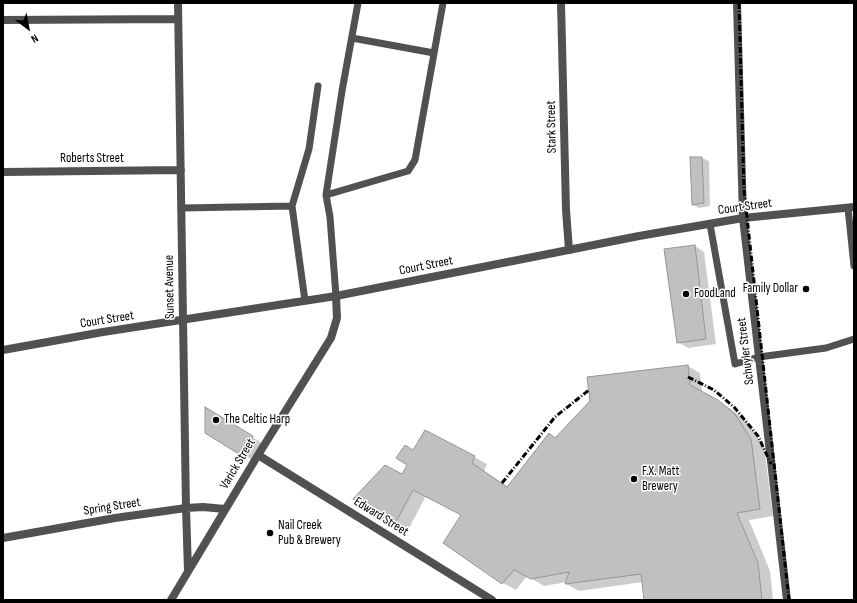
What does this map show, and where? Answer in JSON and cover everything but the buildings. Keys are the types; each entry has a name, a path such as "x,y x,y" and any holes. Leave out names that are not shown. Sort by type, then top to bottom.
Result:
{"street":[{"name":"Sunset Avenue","path":"178,3 188,571"},
{"name":"Stark Street","path":"561,3 566,210 569,250"},
{"name":"Schuyler Street","path":"737,3 743,218 787,600"},
{"path":"3,20 178,19"},
{"name":"Roberts Street","path":"3,172 181,170"},
{"name":"Court Street","path":"3,350 103,332 336,296 639,236 743,218 851,208"},
{"name":"Varick Street","path":"171,600 225,509 331,338 337,318 336,296"},
{"name":"Edward Street","path":"258,455 492,600"},
{"name":"Spring Street","path":"3,538 115,518 186,508 203,507 225,509"}],"lane":[{"path":"336,296 330,217 326,195 342,91 358,3"},
{"path":"326,195 408,171 415,160 443,3"},
{"path":"352,38 434,52"},
{"path":"305,301 292,206 309,149 318,86"},
{"path":"181,208 292,206"},
{"path":"851,208 854,266"},
{"path":"710,224 735,364 759,357 826,348 854,339"}],"railway":[{"path":"739,3 744,190 789,600"},
{"path":"688,377 714,390 734,407 758,436 771,464"},
{"path":"502,483 555,417 589,390"}],"place":[{"name":"Family Dollar","path":"806,289"},
{"name":"FoodLand","path":"686,294"},
{"name":"The Celtic Harp","path":"216,420"},
{"name":"F.X. Matt Brewery","path":"634,479"},
{"name":"Nail Creek Pub & Brewery","path":"270,533"}]}
